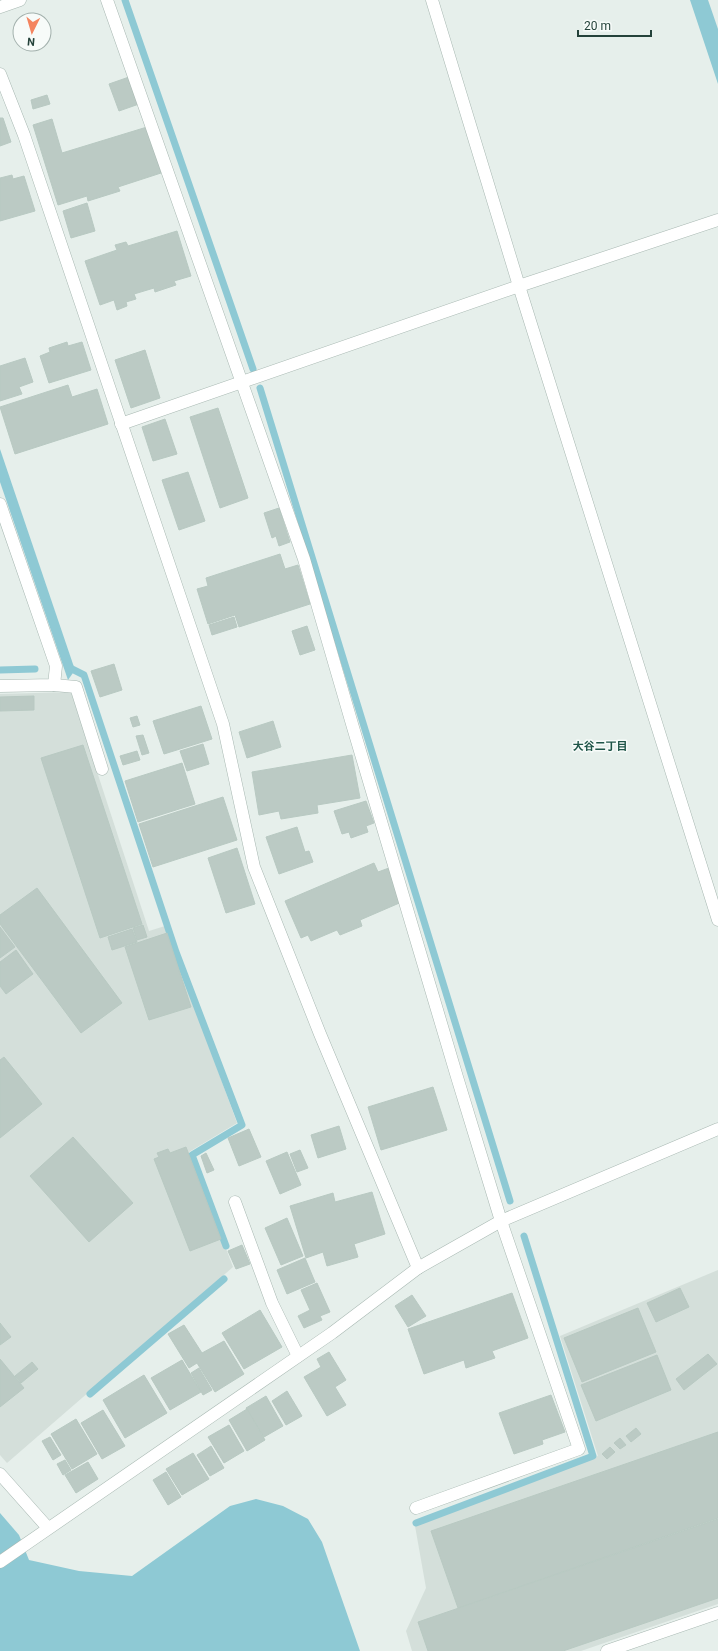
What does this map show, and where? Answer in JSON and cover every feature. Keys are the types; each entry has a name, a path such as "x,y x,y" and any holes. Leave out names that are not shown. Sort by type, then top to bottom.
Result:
{"street":[{"path":"0,7 20,0"},
{"path":"107,0 243,382 304,559 501,1220 579,1449 416,1508"},
{"path":"432,0 519,286 718,920"},
{"path":"0,74 24,135 223,724 254,867 320,1034 418,1268"},
{"path":"121,424 519,286 718,220"},
{"path":"0,504 56,666 54,685"},
{"path":"0,686 54,685 76,687 102,769"},
{"path":"0,1562 37,1535 332,1333 418,1268 501,1220 718,1129"},
{"path":"234,1202 272,1303 298,1356"},
{"path":"0,1474 48,1528"},
{"path":"607,1651 718,1613"}],"shaded area":[{"path":"71,692 149,931 165,926 237,1123 189,1152 233,1267 7,1463 0,1455 0,694"},
{"path":"718,1270 718,1604 581,1651 412,1651 406,1631 426,1588 415,1526 598,1456 560,1336"}],"water":[{"path":"690,0 708,0 718,29 718,84"},
{"path":"0,449 75,670 68,680 0,482"},
{"path":"256,1499 283,1506 308,1519 322,1542 360,1651 0,1651 0,1513 19,1535 29,1560 79,1571 132,1576 230,1506"}],"building":[{"path":"129,77 139,104 119,111 109,84"},
{"path":"47,95 50,104 33,109 31,100"},
{"path":"0,118 3,118 11,142 0,146"},
{"path":"52,119 62,153 147,127 161,173 118,187 120,191 88,201 87,196 58,205 33,125"},
{"path":"12,175 13,179 24,176 35,211 0,221 0,178"},
{"path":"87,203 95,231 71,238 63,211"},
{"path":"177,231 191,276 174,281 176,285 155,292 154,288 134,294 136,299 126,302 127,306 117,310 114,300 100,305 85,261 117,250 115,245 126,242 128,246"},
{"path":"67,342 68,346 82,342 91,370 49,383 40,356 50,352 49,348"},
{"path":"145,350 160,398 131,408 115,360"},
{"path":"25,358 33,382 19,387 22,394 0,401 0,366"},
{"path":"68,385 72,397 97,389 108,424 15,454 0,407"},
{"path":"218,408 248,498 220,508 190,417"},
{"path":"165,419 177,454 153,461 142,427"},
{"path":"188,472 205,521 179,530 162,480"},
{"path":"279,508 290,542 279,546 276,536 272,538 264,513"},
{"path":"280,554 285,569 298,565 310,604 239,627 235,615 208,624 197,589 208,586 206,578"},
{"path":"234,617 237,627 212,635 209,625"},
{"path":"307,626 315,650 300,655 292,631"},
{"path":"114,664 122,690 100,697 91,671"},
{"path":"34,696 34,710 0,711 0,697"},
{"path":"201,706 212,739 164,754 153,721"},
{"path":"137,716 140,725 133,727 130,718"},
{"path":"273,721 281,747 247,758 239,732"},
{"path":"143,735 149,753 142,755 136,736"},
{"path":"203,744 209,764 187,771 180,751"},
{"path":"83,745 142,924 100,938 41,758"},
{"path":"137,751 140,760 123,765 120,756"},
{"path":"352,755 360,798 317,805 318,813 281,819 279,811 259,815 252,772"},
{"path":"182,763 195,804 138,822 125,781"},
{"path":"223,797 237,840 153,867 139,824"},
{"path":"366,801 374,823 366,826 368,832 351,838 349,832 342,834 334,811"},
{"path":"297,827 305,852 309,851 313,862 279,874 266,837"},
{"path":"237,848 255,904 226,913 208,858"},
{"path":"374,863 378,872 389,868 404,901 360,920 362,926 340,935 337,930 311,941 308,935 301,938 285,901"},
{"path":"37,888 122,1003 81,1033 0,924 0,915"},
{"path":"143,925 147,937 137,940 133,928"},
{"path":"0,927 15,947 0,958"},
{"path":"132,929 137,942 112,950 108,937"},
{"path":"167,933 191,1007 149,1020 125,947"},
{"path":"16,950 33,974 6,994 0,986 0,962"},
{"path":"4,1057 42,1104 0,1138 0,1060"},
{"path":"433,1087 447,1130 381,1150 368,1107"},
{"path":"339,1126 346,1149 318,1158 311,1135"},
{"path":"249,1129 261,1157 239,1166 228,1138"},
{"path":"73,1137 133,1203 89,1242 30,1176"},
{"path":"186,1147 221,1239 190,1251 154,1159 159,1157 157,1153 168,1149 170,1153"},
{"path":"300,1150 308,1168 297,1172 290,1154"},
{"path":"287,1152 301,1185 280,1194 266,1161"},
{"path":"206,1153 214,1170 207,1173 201,1156"},
{"path":"372,1192 385,1234 354,1244 358,1257 327,1266 323,1252 306,1258 290,1206 333,1193 335,1202"},
{"path":"287,1218 303,1256 281,1265 265,1228"},
{"path":"242,1245 250,1264 236,1269 228,1251"},
{"path":"305,1258 315,1282 287,1294 277,1270"},
{"path":"317,1283 330,1312 320,1316 322,1320 304,1328 298,1316 310,1310 301,1290"},
{"path":"680,1288 689,1307 656,1322 647,1303"},
{"path":"512,1293 528,1338 492,1351 495,1358 466,1368 464,1360 424,1374 408,1329"},
{"path":"412,1295 426,1316 408,1327 395,1306"},
{"path":"638,1308 656,1352 582,1382 564,1338"},
{"path":"260,1310 282,1347 244,1369 222,1333"},
{"path":"0,1323 11,1337 0,1345"},
{"path":"184,1325 202,1353 224,1341 244,1374 215,1392 197,1363 189,1368 168,1334"},
{"path":"329,1352 346,1380 335,1387 346,1405 327,1416 304,1377 321,1367 317,1359"},
{"path":"708,1354 717,1364 684,1390 676,1379"},
{"path":"657,1355 671,1390 596,1421 581,1385"},
{"path":"0,1359 24,1388 0,1407"},
{"path":"182,1360 201,1392 170,1410 151,1378"},
{"path":"32,1362 38,1369 21,1383 15,1376"},
{"path":"199,1368 212,1390 203,1395 191,1373"},
{"path":"144,1375 167,1413 125,1438 103,1400"},
{"path":"287,1391 302,1416 286,1425 272,1401"},
{"path":"551,1395 565,1432 542,1440 543,1444 514,1454 499,1413"},
{"path":"266,1396 283,1426 264,1437 246,1408"},
{"path":"247,1409 265,1440 247,1451 229,1420"},
{"path":"103,1410 125,1446 102,1459 81,1423"},
{"path":"76,1419 97,1454 72,1469 51,1434"},
{"path":"229,1425 244,1451 224,1463 208,1437"},
{"path":"636,1428 641,1434 631,1442 626,1436"},
{"path":"718,1432 718,1518 458,1608 431,1531"},
{"path":"50,1437 61,1455 53,1460 42,1441"},
{"path":"620,1438 626,1445 620,1449 614,1443"},
{"path":"211,1446 224,1468 210,1476 197,1455"},
{"path":"610,1447 615,1452 607,1459 602,1454"},
{"path":"193,1453 209,1479 182,1495 166,1469"},
{"path":"65,1460 71,1470 63,1475 57,1464"},
{"path":"88,1462 98,1479 76,1493 65,1475"},
{"path":"166,1472 181,1497 168,1505 153,1480"},
{"path":"718,1519 718,1598 563,1651 428,1651 418,1622"}],"waterway":[{"path":"125,0 253,369"},
{"path":"260,388 510,1201"},
{"path":"68,665 68,667 84,675 176,952 242,1125 192,1155 226,1246"},
{"path":"0,670 35,669"},
{"path":"416,1523 593,1456 524,1236"},
{"path":"90,1394 224,1279"}],"district":[{"name":"大谷二丁目","path":"600,746"}]}
